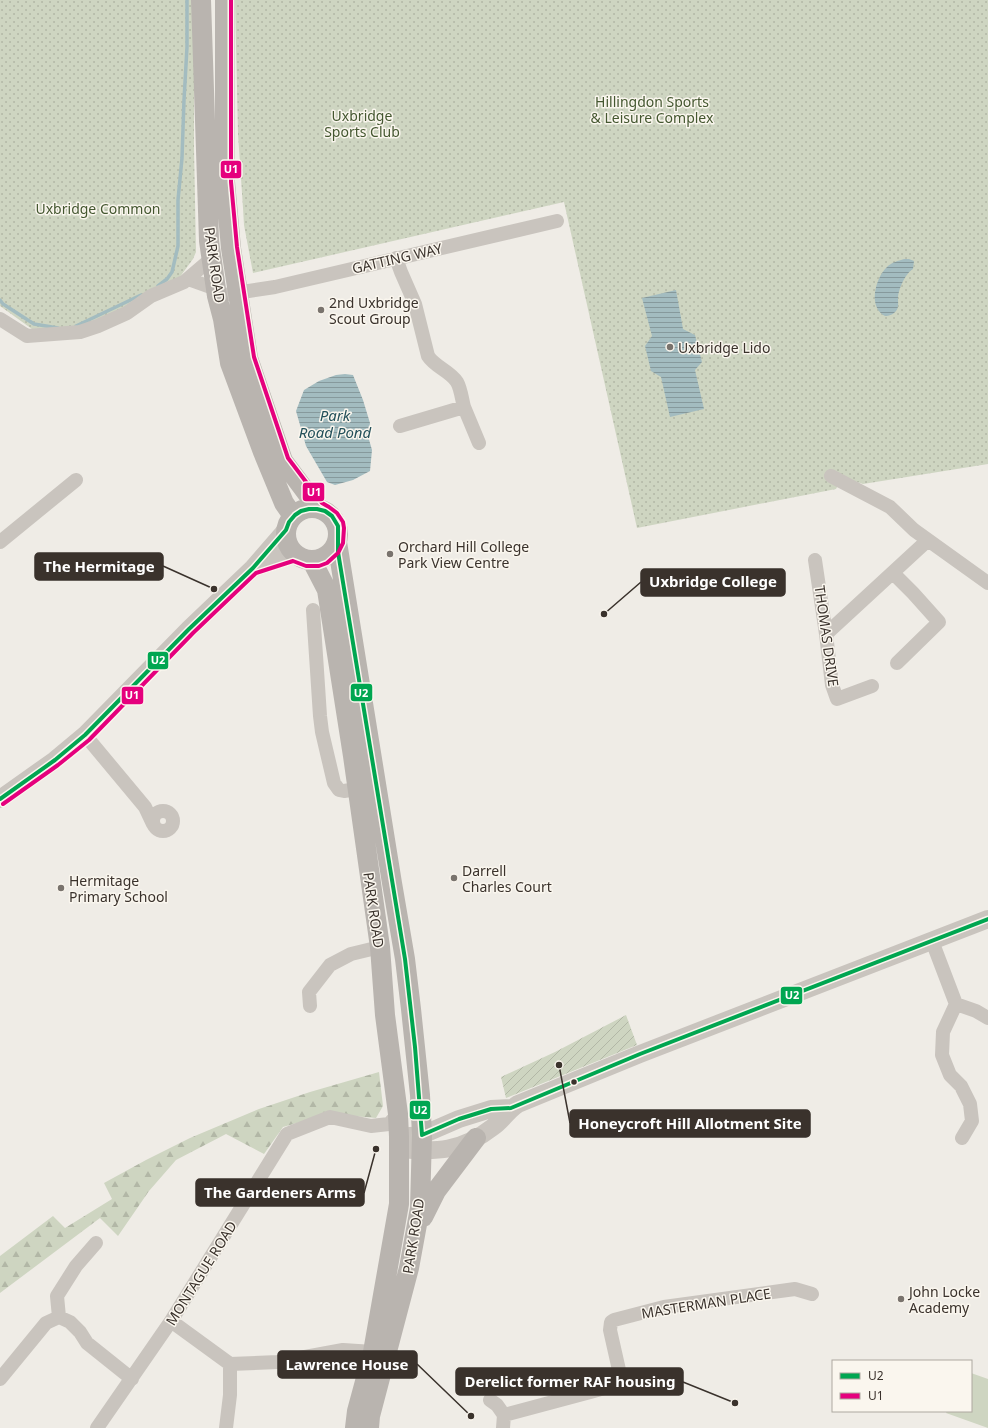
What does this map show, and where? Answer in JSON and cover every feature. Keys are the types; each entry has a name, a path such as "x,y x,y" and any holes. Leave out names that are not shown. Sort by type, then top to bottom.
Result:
{"main road":[{"name":"PARK ROAD","path":"201,0 209,241 211,259 230,363 262,452 284,503 289,523"},
{"name":"PARK ROAD","path":"225,0 225,182 231,248 248,358 283,461 318,508"},
{"path":"306,508 318,508 328,513 335,521 338,532 337,542 333,551 320,559 303,557 287,544 289,523 300,511 306,508"},
{"name":"PARK ROAD","path":"337,542 405,959 420,1095 420,1208 409,1268 370,1416 369,1428"},
{"name":"PARK ROAD","path":"303,557 327,590 380,947 385,1015 398,1114 400,1204 373,1352 357,1410 355,1428"},
{"path":"416,1232 436,1191 476,1138"}],"street":[{"name":"GATTING WAY","path":"217,292 238,293 275,287 557,221"},
{"path":"396,258 415,304 428,356 432,362 457,382 464,407 479,443"},
{"path":"0,319 27,336 80,332 98,326 126,313 151,296 184,282 211,259"},
{"path":"188,278 217,292"},
{"path":"400,426 464,407"},
{"path":"831,476 890,506 914,530 988,583"},
{"path":"0,542 76,480"},
{"path":"0,800 56,760 85,735 189,629 253,568 289,523"},
{"path":"826,634 928,540"},
{"path":"253,568 303,557"},
{"name":"THOMAS DRIVE","path":"815,560 832,685 837,699 872,686"},
{"path":"893,573 939,622 897,663"},
{"path":"313,610 320,716 332,776 336,788 339,790 344,791 357,789"},
{"path":"85,735 145,807 153,824 155,815 164,811 145,807"},
{"path":"421,1143 459,1119 491,1109 511,1108 640,1054 988,919"},
{"path":"932,941 956,1004 943,1032 942,1055 950,1075 961,1086 970,1104 972,1121 962,1138"},
{"path":"310,1006 309,992 330,965 351,954 380,947"},
{"path":"956,1004 976,1011 988,1018"},
{"path":"399,1143 421,1143 441,1151 461,1146 486,1133 498,1124 511,1108"},
{"name":"MONTAGUE ROAD","path":"97,1428 171,1321 288,1134 330,1117 371,1126 389,1124 398,1114"},
{"path":"59,1317 57,1296 76,1266 96,1243"},
{"name":"MASTERMAN PLACE","path":"490,1400 497,1405 503,1421 608,1387 614,1383 618,1376 619,1370 610,1330 611,1322 614,1320 664,1307 795,1289 812,1294"},
{"path":"0,1379 46,1323 59,1317 70,1322 80,1332 87,1343 132,1379"},
{"path":"171,1321 230,1364 278,1362 343,1350 373,1352"},
{"path":"226,1428 230,1395 230,1364"}],"green space":[{"name":"Uxbridge Common","path":"0,0 194,0 196,252 193,259 174,285 98,326 32,329 0,306"},
{"path":"235,0 988,0 988,464 863,484 842,477 836,489 637,528 564,202 253,273 244,225 238,134"},
{"path":"626,1015 637,1045 506,1098 501,1077 555,1052"},
{"path":"379,1072 383,1106 376,1118 329,1114 283,1127 264,1154 226,1134 176,1160 149,1191 118,1236 100,1218 0,1293 0,1256 53,1216 65,1228 112,1199 104,1183 190,1138 259,1109 310,1092"},
{"path":"972,1373 988,1379 988,1428 946,1413 972,1412"}],"water":[{"path":"904,259 914,261 913,269 905,278 901,287 898,295 897,310 893,314 885,316 879,312 876,306 875,292 877,285 887,267"},
{"path":"676,290 683,329 695,335 702,362 695,370 704,409 670,417 661,377 651,371 645,346 652,336 642,298"},
{"name":"Park Road Pond","path":"336,375 353,375 363,400 370,423 368,436 372,450 370,471 353,480 335,485 327,482 306,446 296,411 304,390 319,381"}],"waterway":[{"path":"158,286 167,279 172,272 178,246 178,200 182,158 187,47 187,0"},
{"path":"76,326 141,295"},
{"path":"0,300 3,304 34,324 58,328"}],"transit line":[{"name":"U1","path":"3,804 58,765 89,740 193,633 256,573 293,561 306,566 319,566 327,563 338,553 343,543 343,522 337,513 322,503 288,458 254,357 237,247 231,182 231,0"},
{"name":"U2","path":"0,799 55,760 85,735 189,629 253,568 286,530 289,522 295,515 301,511 317,509 325,511 332,516 338,526 338,552 405,959 415,1047 422,1135 459,1119 491,1109 511,1108 640,1054 988,919"}],"place":[{"name":"2nd Uxbridge Scout Group","path":"321,310"},
{"name":"Uxbridge Lido","path":"670,347"},
{"name":"Orchard Hill College Park View Centre","path":"390,554"},
{"name":"The Hermitage","path":"214,589"},
{"name":"Uxbridge College","path":"604,614"},
{"name":"Darrell Charles Court","path":"454,878"},
{"name":"Hermitage Primary School","path":"61,888"},
{"name":"Honeycroft Hill Allotment Site","path":"559,1065"},
{"name":"The Gardeners Arms","path":"376,1149"},
{"name":"John Locke Academy","path":"901,1299"},
{"name":"Derelict former RAF housing","path":"735,1403"},
{"name":"Lawrence House","path":"471,1416"}],"park label":[{"name":"Hillingdon Sports & Leisure Complex","path":"652,110"},
{"name":"Uxbridge Sports Club","path":"362,124"}]}
